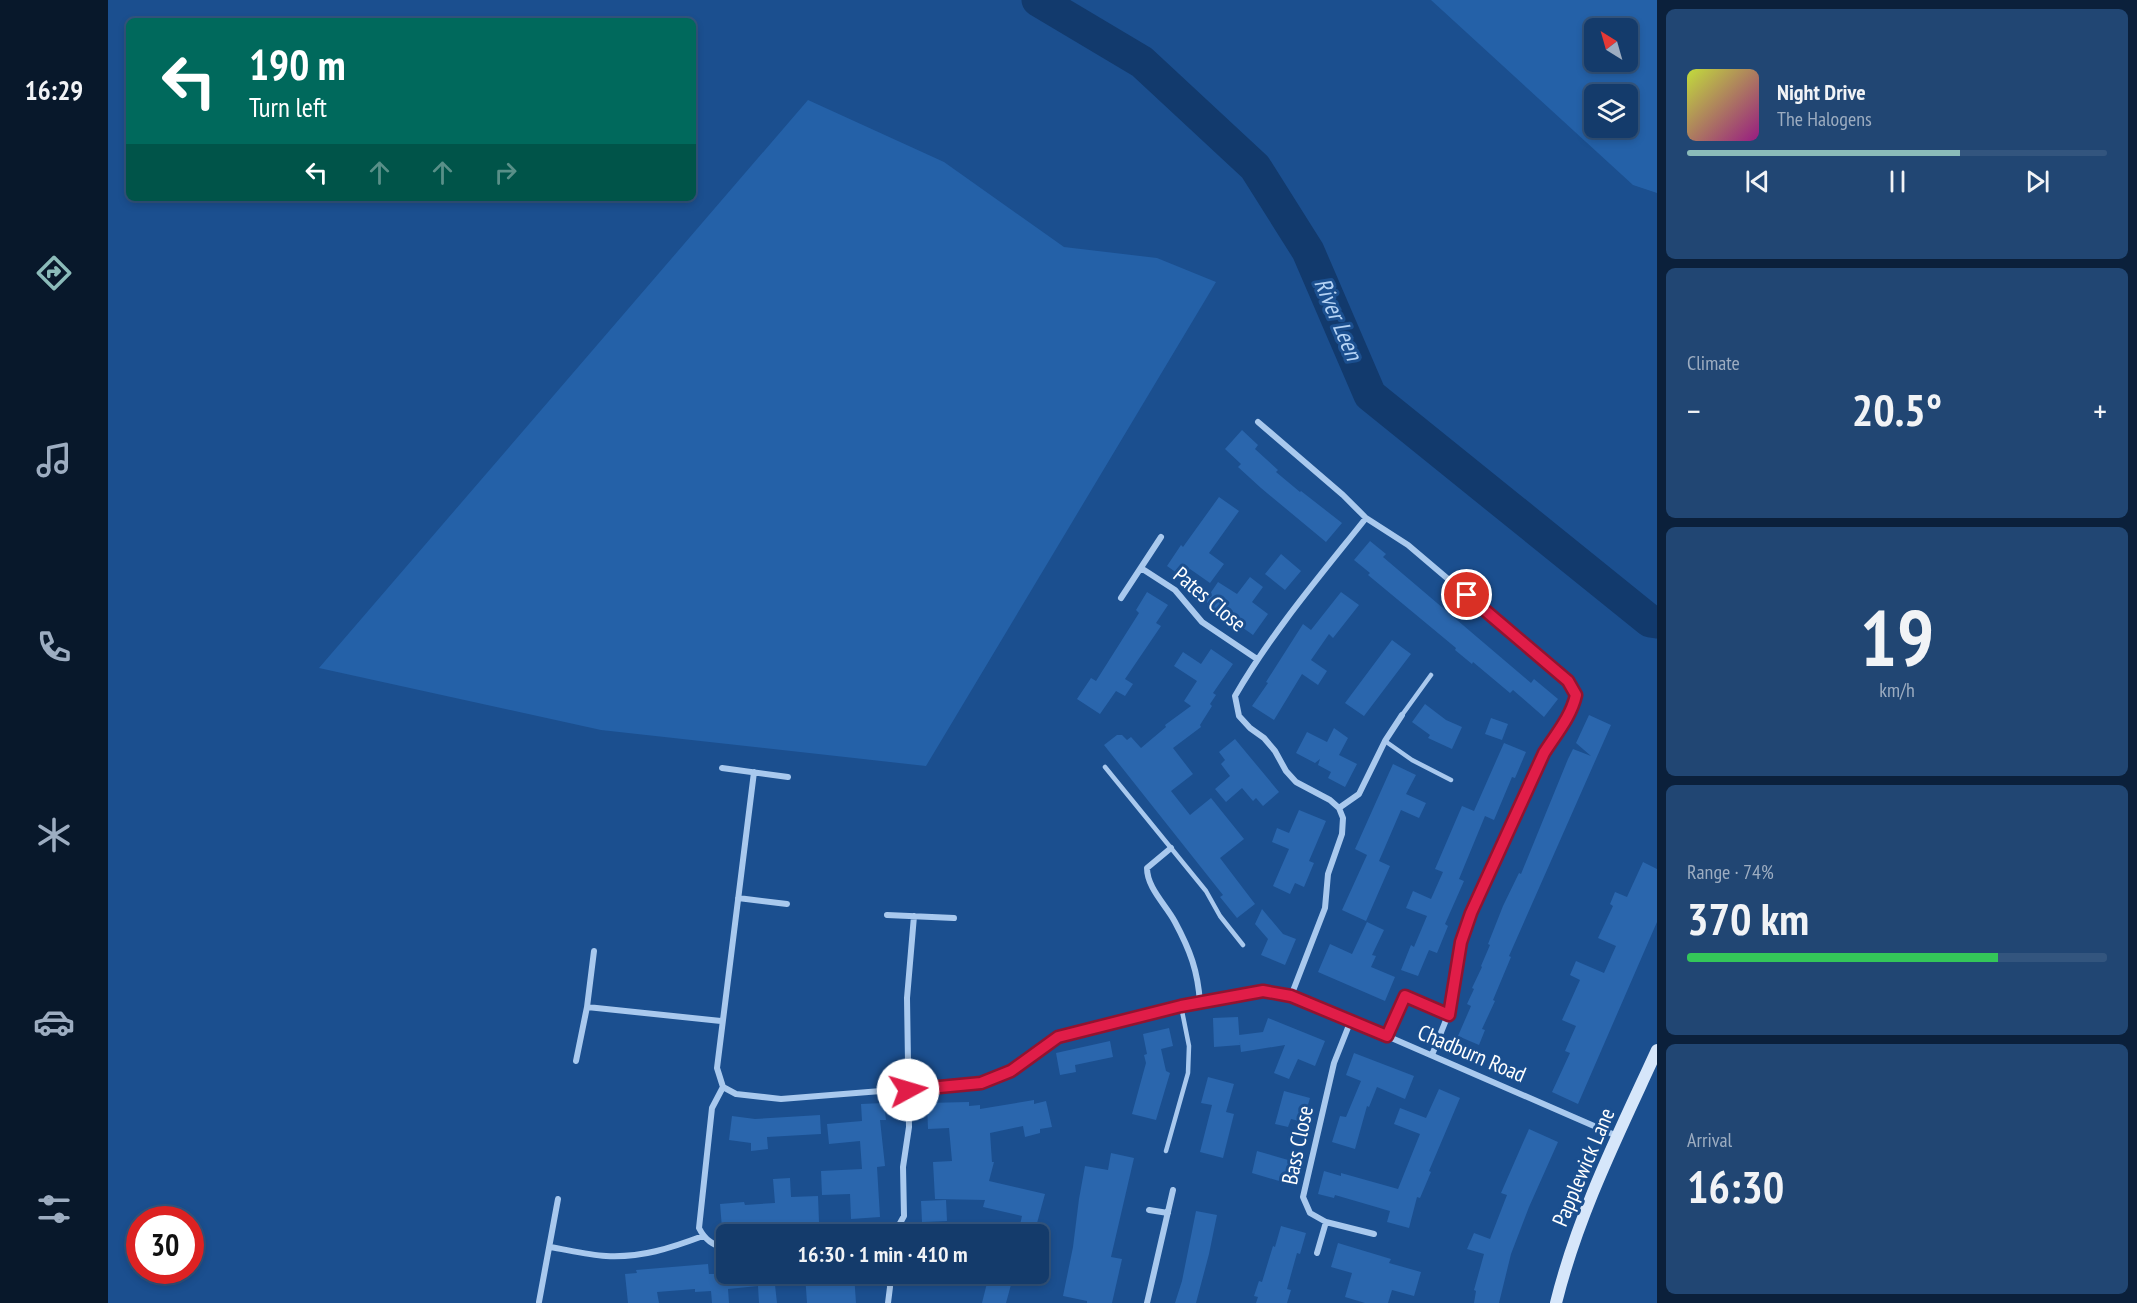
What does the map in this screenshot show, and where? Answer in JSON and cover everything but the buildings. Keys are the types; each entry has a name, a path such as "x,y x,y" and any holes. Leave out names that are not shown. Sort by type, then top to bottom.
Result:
{"street":[{"path":"1258,422 1343,495 1366,518 1408,545 1568,681 1576,695 1572,712 1544,753 1471,913 1461,942 1449,1015 1432,1056"},
{"path":"1291,996 1325,908 1328,874 1342,834 1343,818 1339,808 1330,800 1296,782 1264,738 1239,716 1235,696 1257,659 1308,590 1366,518"},
{"path":"1121,598 1161,537"},
{"name":"Pates Close","path":"1141,568 1175,590 1202,622 1257,659"},
{"path":"1339,808 1359,794 1385,741 1402,715"},
{"path":"722,768 788,777"},
{"path":"716,1246 703,1236 699,1228 711,1108 723,1087 717,1068 754,772"},
{"path":"1171,848 1147,868 1147,878 1174,920 1191,953 1198,976 1200,1003"},
{"path":"738,898 787,904"},
{"path":"887,915 954,918"},
{"path":"900,1224 904,1216 903,1167 909,1127 907,998 915,916"},
{"path":"576,1061 587,1007 594,951"},
{"name":"Chadburn Road","path":"723,1087 736,1094 781,1099 981,1083 1011,1071 1058,1037 1181,1006 1263,991 1291,996 1351,1020 1618,1136"},
{"path":"587,1007 722,1021"},
{"name":"Bass Close","path":"1351,1020 1334,1063 1303,1197 1310,1213 1326,1222 1374,1234"},
{"name":"Papplewick Lane","path":"1556,1303 1566,1260 1586,1206 1657,1050"},
{"path":"1147,1303 1173,1190"},
{"path":"539,1302 558,1199"},
{"path":"1149,1210 1168,1213"},
{"path":"1317,1253 1326,1222"},
{"path":"550,1247 605,1256 633,1256 663,1251 703,1236"},
{"path":"888,1303 890,1284"}],"lane":[{"path":"1402,715 1431,675"},
{"path":"1385,741 1413,760 1451,780"},
{"path":"1105,767 1206,891 1220,916 1243,945"},
{"path":"1387,1036 1405,996 1449,1015"},
{"path":"1166,1151 1188,1073 1189,1046 1181,1006"}],"shaded area":[{"path":"1431,0 1657,0 1657,193 1633,185"},
{"path":"808,100 944,162 1064,247 1157,258 1216,282 926,766 601,730 319,668"}],"waterway":[{"name":"River Leen","path":"1038,0 1142,62 1255,167 1308,251 1370,395 1650,621 1657,622"}],"route":[{"path":"908,1090 981,1083 1011,1071 1058,1037 1181,1006 1263,991 1291,996 1387,1036 1405,996 1449,1015 1461,942 1471,913 1544,753 1572,712 1576,695 1568,681 1467,595"}]}
